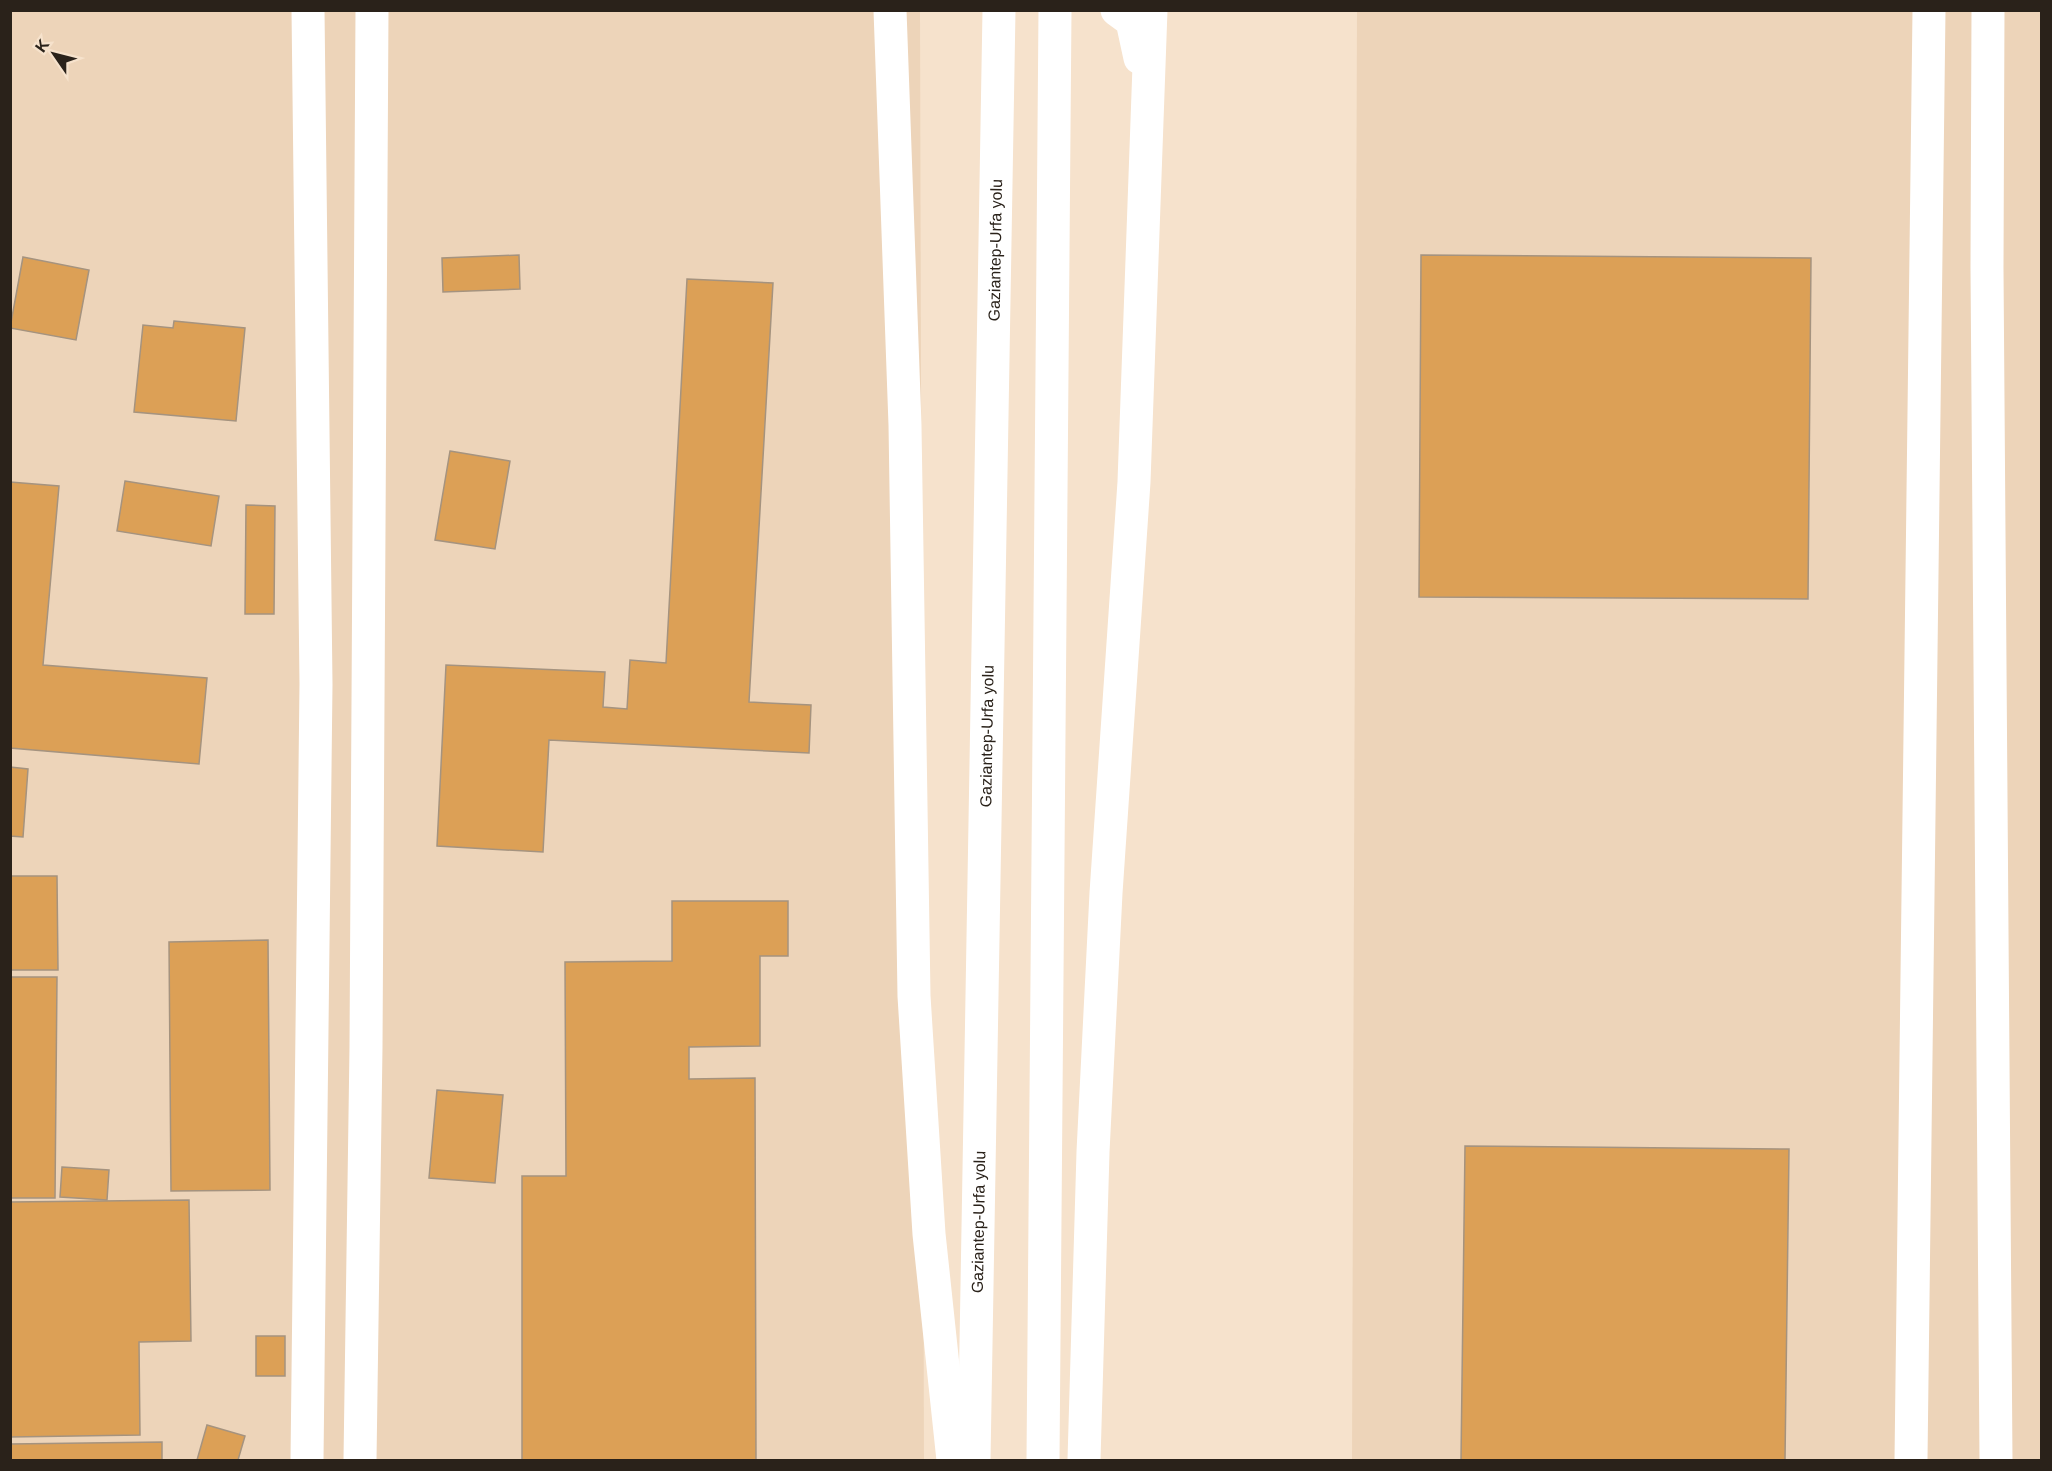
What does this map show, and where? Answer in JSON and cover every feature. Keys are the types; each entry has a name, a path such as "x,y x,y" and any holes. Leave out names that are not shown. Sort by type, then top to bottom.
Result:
{"main road":[{"path":"307,1461 316,684 308,10"},
{"path":"360,1461 366,1035 372,10"},
{"path":"890,10 905,424 914,996 929,1234 953,1461"},
{"path":"892,55 911,13 917,10"},
{"path":"1117,10 1132,21 1149,98"},
{"path":"1084,1461 1093,1152 1106,893 1134,482 1151,10"},
{"path":"1911,1461 1929,10"},
{"path":"1988,10 1987,280 1996,1461"},
{"name":"Gaziantep-Urfa yolu","path":"974,1461 999,23"},
{"path":"1043,1461 1055,25"}],"shaded area":[{"path":"10,11 920,11 924,1460 11,1460"},
{"path":"1357,11 2041,11 2041,1460 1352,1460"}],"building":[{"path":"519,255 520,289 443,292 442,258"},
{"path":"1421,255 1811,258 1808,599 1419,597"},
{"path":"23,257 89,270 76,340 10,328"},
{"path":"687,279 773,283 749,702 811,705 809,753 549,740 543,852 437,846 446,665 605,672 603,707 627,709 630,660 666,663"},
{"path":"174,321 245,328 236,421 134,412 143,325 173,328"},
{"path":"450,451 510,461 495,549 435,540"},
{"path":"125,481 219,496 211,546 117,531"},
{"path":"10,482 59,486 43,665 207,678 199,764 10,748"},
{"path":"246,505 275,506 274,614 245,614"},
{"path":"10,767 28,769 23,837 10,836"},
{"path":"10,876 57,876 58,970 10,970"},
{"path":"672,901 788,901 788,956 760,956 760,1046 689,1047 689,1079 755,1078 756,1460 522,1460 522,1176 566,1176 565,962 672,961"},
{"path":"268,940 270,1190 171,1191 169,942"},
{"path":"10,977 57,977 55,1198 10,1198"},
{"path":"437,1090 503,1095 495,1183 429,1178"},
{"path":"1465,1146 1789,1149 1785,1460 1461,1460"},
{"path":"62,1167 109,1170 107,1200 60,1197"},
{"path":"189,1200 191,1341 139,1342 140,1435 10,1437 10,1202"},
{"path":"256,1336 285,1336 285,1376 256,1376"},
{"path":"207,1425 245,1436 238,1460 197,1460"},
{"path":"162,1442 162,1460 10,1460 10,1444"}]}
